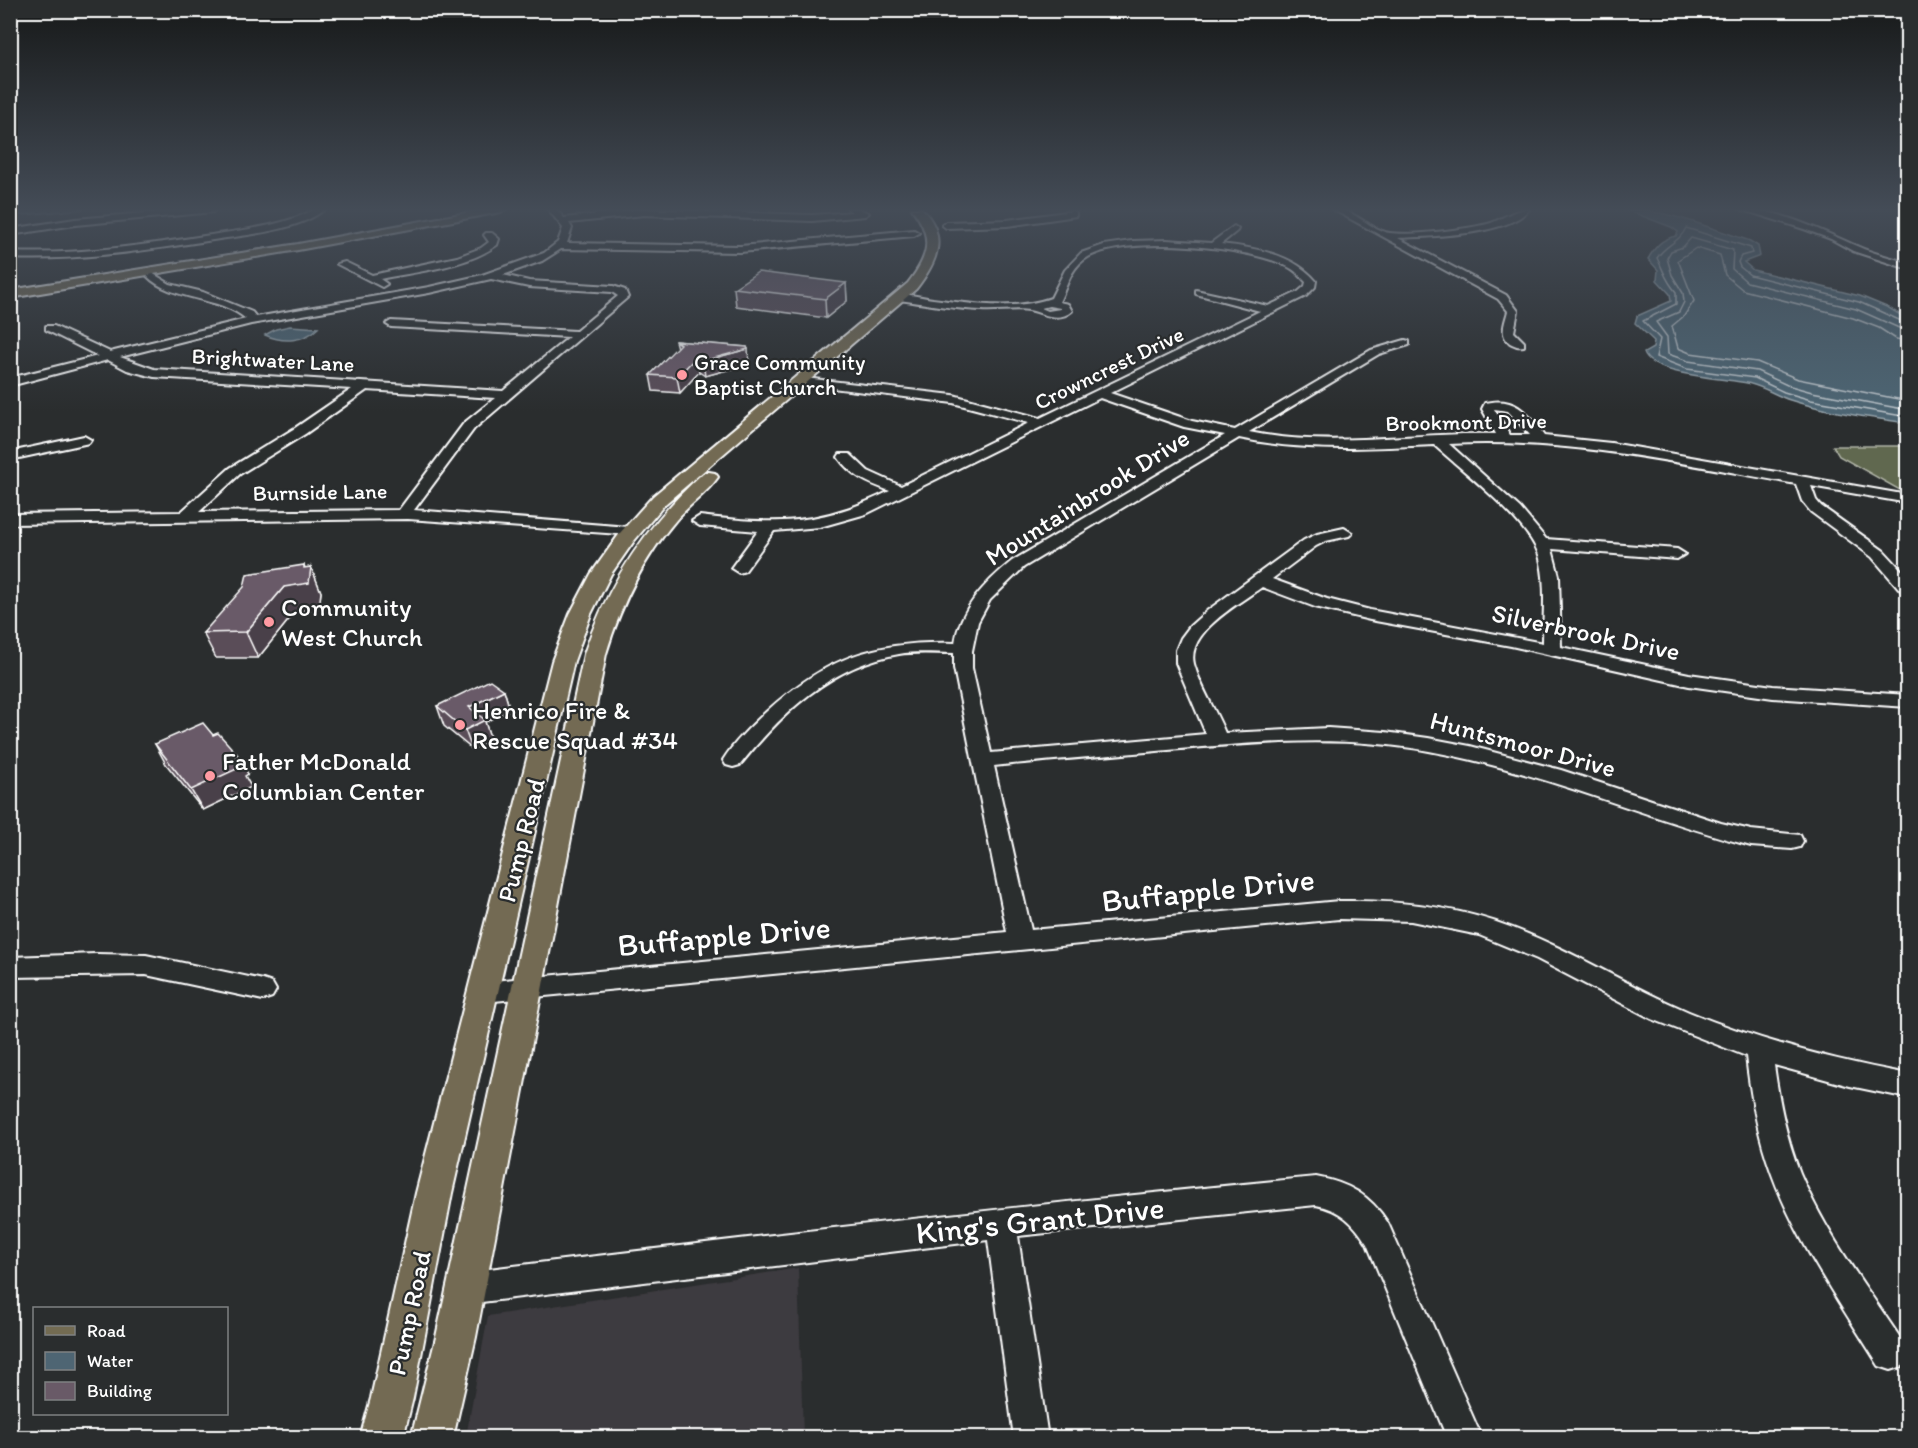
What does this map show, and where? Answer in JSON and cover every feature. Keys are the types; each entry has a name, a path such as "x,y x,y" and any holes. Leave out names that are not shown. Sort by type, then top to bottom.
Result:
{"main road":[{"path":"10,289 114,277"},
{"path":"10,294 122,277"},
{"name":"Pump Road","path":"432,1437 465,1288 595,654 613,600 636,559 675,508 920,277"},
{"name":"Pump Road","path":"381,1437 392,1398 434,1193 574,624 595,582 629,532 671,489 919,295"}],"street":[{"path":"157,277 166,286 199,294 248,314 254,321"},
{"path":"368,277 388,289 390,295"},
{"path":"371,278 377,277"},
{"path":"10,382 254,321 489,277"},
{"path":"403,513 465,431 504,395 618,302 623,294 613,289 521,284 494,277"},
{"name":"Crowncrest Drive","path":"1050,303 1055,300 1066,277"},
{"name":"Crowncrest Drive","path":"700,520 768,528 816,524 844,518 1042,423 1305,292 1311,285 1309,277"},
{"path":"1464,277 1502,297 1513,311 1508,332 1510,338 1520,344"},
{"path":"1200,292 1270,310"},
{"path":"899,297 919,295 974,305 1030,307 1050,303 1064,306 1066,311 1047,314 1030,307"},
{"path":"391,324 577,334"},
{"name":"Brightwater Lane","path":"50,328 141,370 171,375 504,395"},
{"name":"Mountainbrook Drive","path":"1021,941 963,668 962,648 973,612 999,579 1018,564 1375,352 1405,343"},
{"path":"809,382 959,399 1000,408 1042,423"},
{"path":"186,516 235,471 300,431 363,387"},
{"name":"Brookmont Drive","path":"1100,394 1189,424 1234,435 1322,445 1505,438 1540,439 1611,447 1908,499"},
{"path":"1505,438 1488,410 1489,406 1502,404 1516,409 1540,439"},
{"path":"10,456 84,440"},
{"path":"1438,441 1522,520 1541,543 1549,569 1552,650"},
{"path":"845,457 850,466 857,471 902,491"},
{"path":"1802,480 1809,501 1816,509 1878,554 1908,588"},
{"name":"Burnside Lane","path":"10,519 403,513 629,532"},
{"path":"739,568 768,528"},
{"path":"1218,739 1185,663 1185,650 1196,630 1310,543 1344,533"},
{"path":"1541,543 1677,554"},
{"name":"Silverbrook Drive","path":"1259,580 1342,609 1727,686 1908,701"},
{"path":"733,760 754,733 784,704 857,660 897,649 962,648"},
{"name":"Huntsmoor Drive","path":"983,761 1218,739 1295,734 1339,735 1427,744 1542,771 1751,838 1792,842"},
{"name":"Buffapple Drive","path":"484,992 1339,910 1407,911 1446,917 1525,942 1679,1019 1759,1051 1846,1075 1908,1086"},
{"path":"10,967 146,965 262,990"},
{"path":"1759,1051 1764,1099 1774,1139 1787,1176 1826,1250 1891,1354"},
{"name":"King's Grant Drive","path":"465,1288 1000,1224 1316,1191 1333,1193 1348,1200 1369,1218 1384,1245 1465,1437"},
{"path":"1000,1224 1031,1437"}],"shaded area":[{"path":"798,1268 803,1437 466,1437 488,1316"}],"green space":[{"path":"1833,446 1907,446 1907,494 1839,456"}],"water":[{"path":"1657,277 1780,277 1860,296 1889,308 1907,319 1907,423 1818,408 1751,384 1676,372 1650,361 1644,353 1653,348 1654,341 1635,323 1637,316 1671,301 1670,294 1657,280"},
{"path":"290,326 318,328 306,336 293,340 265,335 276,329"}],"building":[{"path":"751,277 795,277 846,283 825,299 734,288"},
{"path":"675,341 747,347 748,349 703,361 697,356 677,377 650,375 680,344"},
{"path":"304,565 304,568 311,567 309,583 284,587 246,632 203,633 244,587 247,574"},
{"path":"490,680 504,690 469,707 485,720 465,730 437,706"},
{"path":"203,723 213,735 218,733 237,754 232,757 241,767 191,790 155,744"}],"place":[{"name":"Grace Community Baptist Church","path":"682,375"},
{"name":"Community West Church","path":"269,622"},
{"name":"Henrico Fire & Rescue Squad #34","path":"460,725"},
{"name":"Father McDonald Columbian Center","path":"210,776"}]}
